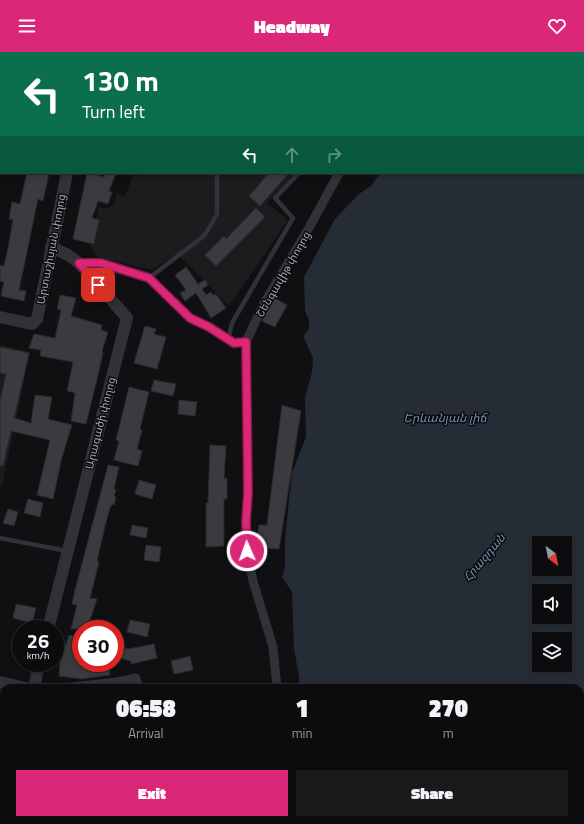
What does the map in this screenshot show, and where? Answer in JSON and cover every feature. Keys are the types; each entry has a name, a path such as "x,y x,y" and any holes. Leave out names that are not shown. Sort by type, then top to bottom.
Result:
{"street":[{"name":"Արտաշիսյան փողոց","path":"0,317 32,324 37,319 67,174"},
{"name":"Շենգավիթ փողոց","path":"278,684 273,647 253,581 247,551 246,521 248,493 246,342 264,303 310,226 338,174"},
{"name":"Արագածի փողոց","path":"50,620 127,318 79,263 68,255 51,247"},
{"path":"35,684 37,672"},
{"path":"98,684 136,678 137,684"}],"lane":[{"path":"149,278 205,235 217,214 217,174"},
{"path":"228,340 232,323 293,218 275,198 298,174"},
{"path":"79,263 101,263 149,278 190,318 209,327 234,343 246,342"},
{"path":"0,538 67,551"}],"shaded area":[{"path":"134,174 141,176 142,174 295,174 267,203 288,220 229,306 178,254 151,270 98,257 90,246 99,207 107,209 114,204 117,194 125,196"},
{"path":"0,345 30,352 2,485 0,484"}],"water":[{"name":"Երևանյան լիճ","path":"381,174 584,174 584,684 299,684 294,648 292,592 282,577 285,567 285,538 292,473 306,437 305,397 312,372 313,358 303,336 309,329 309,320 305,311 304,277 335,219 359,194 371,186"}],"building":[{"path":"27,174 49,174 43,201 38,199 19,290 26,291 24,301 1,296 4,282 0,281 0,265 4,266 13,220 9,219 12,202 20,204"},
{"path":"87,174 104,177 106,174 116,174 109,191 112,192 108,204 98,201 92,218 99,220 94,244 73,239"},
{"path":"268,174 288,174 260,206 249,196"},
{"path":"256,208 265,217 216,266 205,255 224,236 226,239"},
{"path":"186,267 198,284 205,280 208,285 202,289 206,295 211,292 213,295 216,294 226,308 211,318 196,293 185,301 180,293 186,290 175,275"},
{"path":"60,295 76,298 71,316 102,325 101,330 108,332 102,351 99,371 86,424 71,421 75,393 67,391 73,362 40,356 41,350 29,348 34,334 55,338 61,310 57,309"},
{"path":"274,298 287,305 275,327 262,321"},
{"path":"145,326 156,329 154,334 166,337 157,369 134,363"},
{"path":"0,347 29,353 14,418 31,423 35,395 52,397 48,419 72,425 62,457 53,499 37,495 50,440 11,431 3,466 0,466 0,402 6,374 0,373"},
{"path":"154,380 176,384 173,396 151,391"},
{"path":"129,387 149,392 137,449 142,451 138,466 114,460 119,441 116,440"},
{"path":"179,400 197,402 195,416 178,414"},
{"path":"282,405 301,411 279,549 255,548 259,525 267,525"},
{"path":"210,445 226,446 224,478 227,478 227,499 224,499 224,546 206,547 206,503 208,503"},
{"path":"108,465 119,467 114,489 116,490 114,496 116,497 114,505 112,504 110,508 97,561 99,562 90,598 97,599 90,620 73,620 77,605 72,604"},
{"path":"139,480 156,485 152,499 135,494"},
{"path":"28,499 43,503 40,517 24,513"},
{"path":"8,509 18,512 14,526 3,523"},
{"path":"132,525 148,528 146,538 130,535"},
{"path":"146,545 161,547 159,562 144,560"},
{"path":"16,604 36,608 33,620 21,620 13,618"},
{"path":"130,620 150,624 147,637 127,632"},
{"path":"69,635 72,636 72,672 110,672 110,675 82,679 59,676 59,672 64,672 64,650"},
{"path":"154,644 157,658 131,664 131,661 124,659 124,648 128,649"},
{"path":"190,656 193,670 174,674 171,661"}],"route":[{"path":"98,285 79,263 101,263 149,278 190,318 209,327 234,343 246,342 248,493 246,521 247,551"}],"water label":[{"name":"Հրազդան","path":"484,557"}]}
